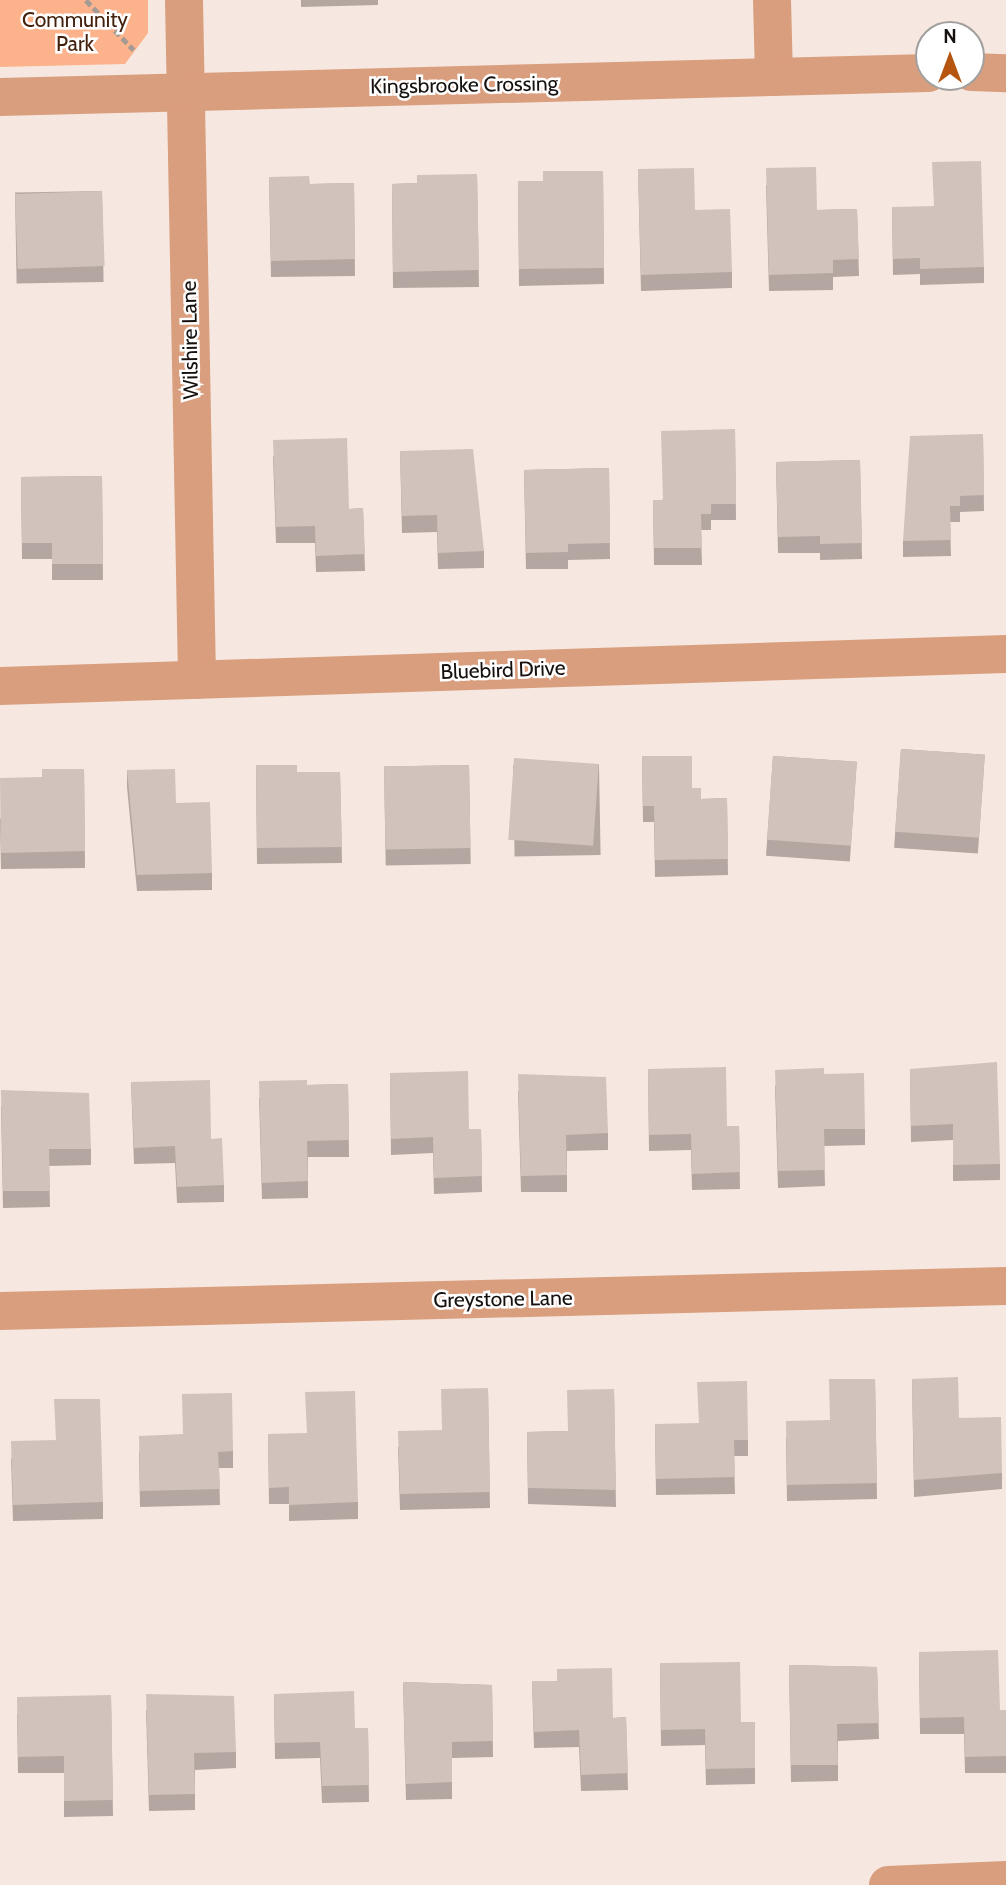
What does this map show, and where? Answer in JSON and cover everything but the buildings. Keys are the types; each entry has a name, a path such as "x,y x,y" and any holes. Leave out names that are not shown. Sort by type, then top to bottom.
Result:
{"street":[{"name":"Wilshire Lane","path":"184,0 197,680"},
{"path":"772,0 774,77"},
{"path":"985,72 1006,73"},
{"name":"Kingsbrooke Crossing","path":"0,97 915,73"},
{"name":"Bluebird Drive","path":"0,686 1006,654"},
{"name":"Greystone Lane","path":"0,1311 1006,1286"},
{"path":"888,1885 1006,1880"}],"green space":[{"name":"Community Park","path":"0,0 148,0 148,33 125,64 0,67"}]}
